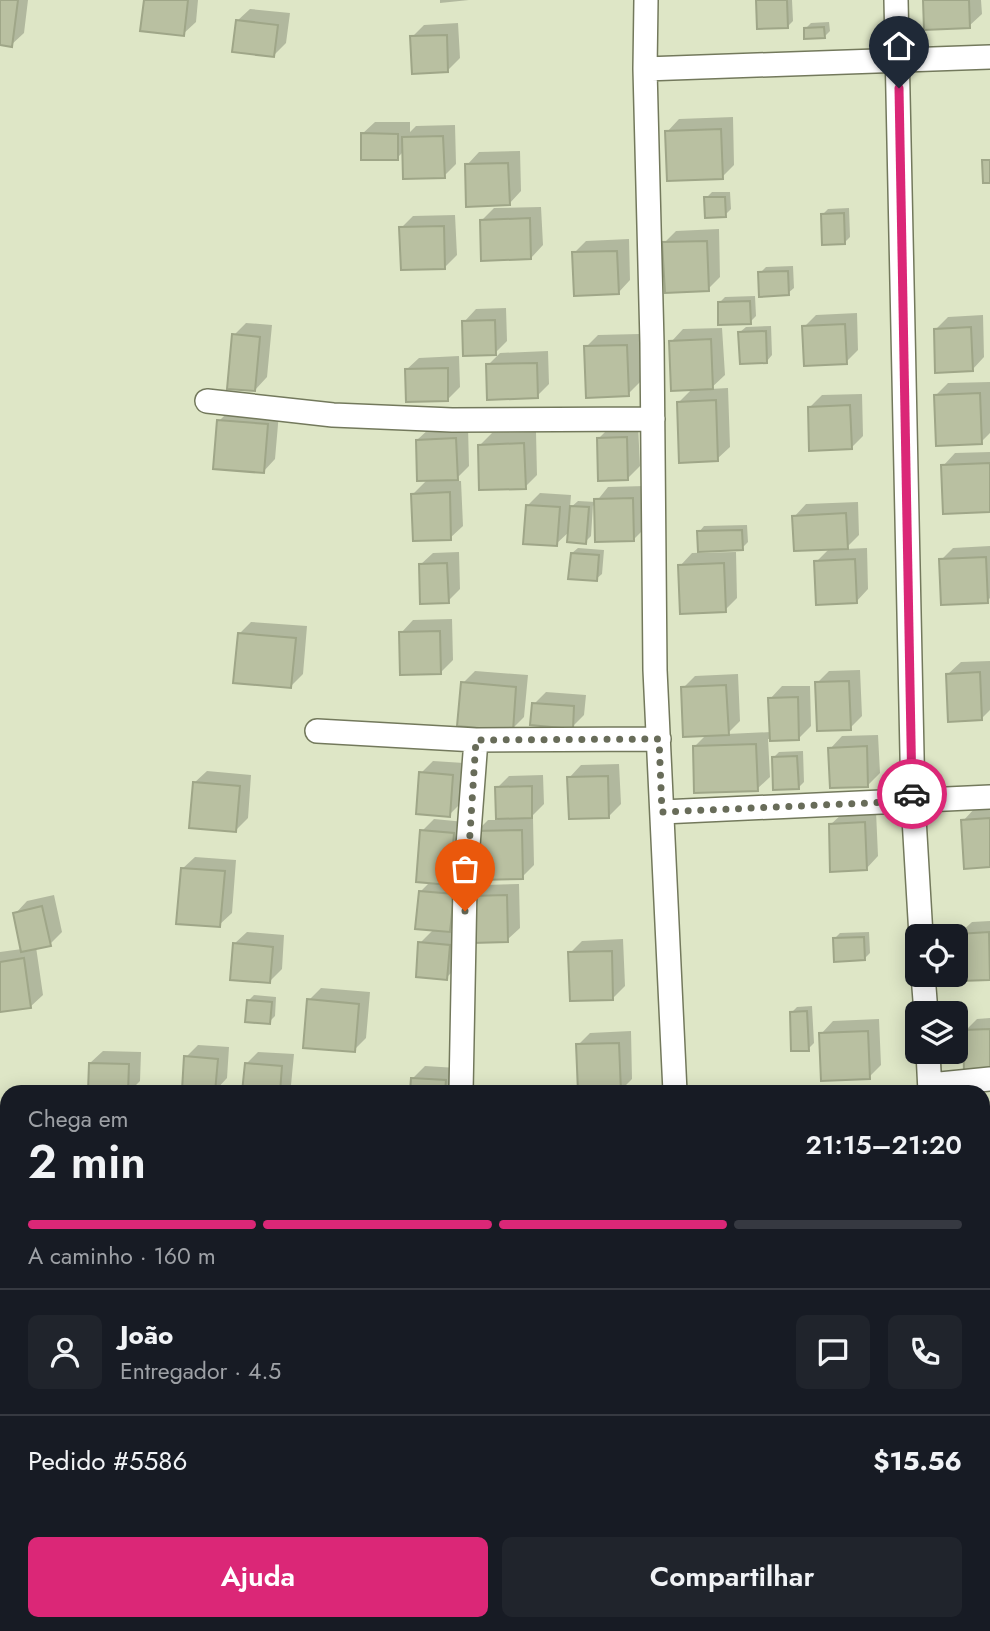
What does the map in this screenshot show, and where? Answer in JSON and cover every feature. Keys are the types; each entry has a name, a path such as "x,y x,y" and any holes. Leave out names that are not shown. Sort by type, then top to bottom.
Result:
{"street":[{"path":"646,0 655,670 675,1085"},
{"path":"896,0 913,801 920,924"},
{"path":"645,69 990,57"},
{"path":"207,401 333,415 439,419 653,419"},
{"path":"317,731 476,740 659,739"},
{"path":"461,1085 465,885 476,740"},
{"path":"662,812 990,797"},
{"path":"929,1064 930,1085"},
{"path":"950,1085 990,1079"}],"building":[{"path":"0,0 18,0 12,47 0,45"},
{"path":"144,0 188,0 184,36 140,31"},
{"path":"756,0 787,0 788,28 757,29"},
{"path":"923,0 969,0 970,28 924,30"},
{"path":"236,20 278,25 274,57 232,52"},
{"path":"824,27 825,38 804,39 804,28"},
{"path":"447,35 448,72 412,74 410,36"},
{"path":"721,129 723,179 667,181 665,131"},
{"path":"361,133 398,134 398,160 361,160"},
{"path":"443,136 445,178 403,179 402,137"},
{"path":"982,160 990,160 990,183 983,183"},
{"path":"508,163 510,205 466,207 465,164"},
{"path":"704,197 725,197 726,217 705,218"},
{"path":"844,213 845,244 822,245 821,214"},
{"path":"530,218 531,259 481,261 480,220"},
{"path":"444,226 445,269 401,270 399,227"},
{"path":"707,241 709,291 665,293 662,242"},
{"path":"617,251 619,294 574,296 572,252"},
{"path":"788,271 789,295 759,297 758,272"},
{"path":"750,301 751,324 718,325 718,302"},
{"path":"495,320 496,355 463,356 462,321"},
{"path":"845,324 847,364 804,366 802,326"},
{"path":"971,327 973,371 935,373 934,329"},
{"path":"766,331 767,363 740,364 738,332"},
{"path":"232,334 260,337 255,391 227,389"},
{"path":"711,339 713,389 671,391 669,341"},
{"path":"627,345 629,396 586,398 584,346"},
{"path":"537,363 538,398 487,400 486,364"},
{"path":"448,368 448,401 406,402 405,369"},
{"path":"980,393 982,444 936,446 934,395"},
{"path":"716,400 718,461 679,463 677,402"},
{"path":"850,405 852,449 809,451 808,407"},
{"path":"217,420 268,424 264,473 213,469"},
{"path":"627,437 628,480 598,481 597,438"},
{"path":"456,438 458,480 417,481 416,440"},
{"path":"524,443 526,489 479,490 478,445"},
{"path":"990,463 990,512 943,514 941,465"},
{"path":"450,492 451,540 413,541 411,494"},
{"path":"633,498 634,541 595,542 594,499"},
{"path":"526,505 560,507 557,546 523,544"},
{"path":"570,506 589,507 586,544 567,542"},
{"path":"846,513 848,549 794,551 792,516"},
{"path":"742,530 743,550 698,552 697,531"},
{"path":"571,553 599,555 597,581 568,579"},
{"path":"986,557 988,603 941,605 939,559"},
{"path":"855,559 857,603 816,605 814,561"},
{"path":"447,563 449,603 420,604 419,564"},
{"path":"724,563 726,612 680,614 678,565"},
{"path":"440,631 441,674 400,675 399,632"},
{"path":"238,633 296,638 291,688 233,683"},
{"path":"980,672 982,720 948,722 946,674"},
{"path":"849,681 851,730 817,731 815,682"},
{"path":"461,682 516,687 513,731 457,726"},
{"path":"726,685 729,735 683,737 681,687"},
{"path":"798,697 799,740 770,741 768,698"},
{"path":"532,703 574,706 573,729 530,725"},
{"path":"756,744 758,791 694,793 693,746"},
{"path":"867,746 868,787 830,788 828,748"},
{"path":"797,756 799,789 773,790 772,757"},
{"path":"419,772 453,775 450,817 416,814"},
{"path":"608,776 609,818 569,819 567,777"},
{"path":"193,782 240,786 236,832 189,828"},
{"path":"532,786 532,818 496,819 495,787"},
{"path":"990,818 990,867 964,869 961,820"},
{"path":"865,822 867,870 830,872 829,824"},
{"path":"420,830 454,833 450,885 416,882"},
{"path":"522,830 523,879 476,880 474,831"},
{"path":"181,868 225,871 220,927 176,924"},
{"path":"419,891 454,894 450,932 415,929"},
{"path":"507,895 508,942 472,943 470,896"},
{"path":"42,906 51,946 21,952 13,913"},
{"path":"989,932 990,980 968,981 968,933"},
{"path":"864,937 865,960 834,962 833,938"},
{"path":"418,942 450,945 447,980 416,977"},
{"path":"233,943 273,947 270,983 230,980"},
{"path":"612,951 613,1000 570,1001 568,952"},
{"path":"24,958 31,1008 0,1012 0,962"},
{"path":"307,999 359,1004 355,1052 303,1048"},
{"path":"247,1000 272,1002 270,1024 245,1022"},
{"path":"807,1011 809,1051 791,1051 790,1012"},
{"path":"990,1029 990,1072 964,1073 964,1064 968,1064 968,1030"},
{"path":"868,1031 870,1079 821,1081 819,1033"},
{"path":"619,1043 621,1085 578,1085 576,1044"},
{"path":"184,1056 218,1059 216,1085 182,1085"},
{"path":"89,1063 129,1064 128,1085 88,1085"},
{"path":"245,1063 282,1066 281,1085 243,1085"},
{"path":"411,1078 446,1080 446,1085 410,1085"}],"way so far":[{"path":"465,911 476,740 659,739 662,812 913,801 912,794"}],"route":[{"path":"899,88 912,794"}]}
